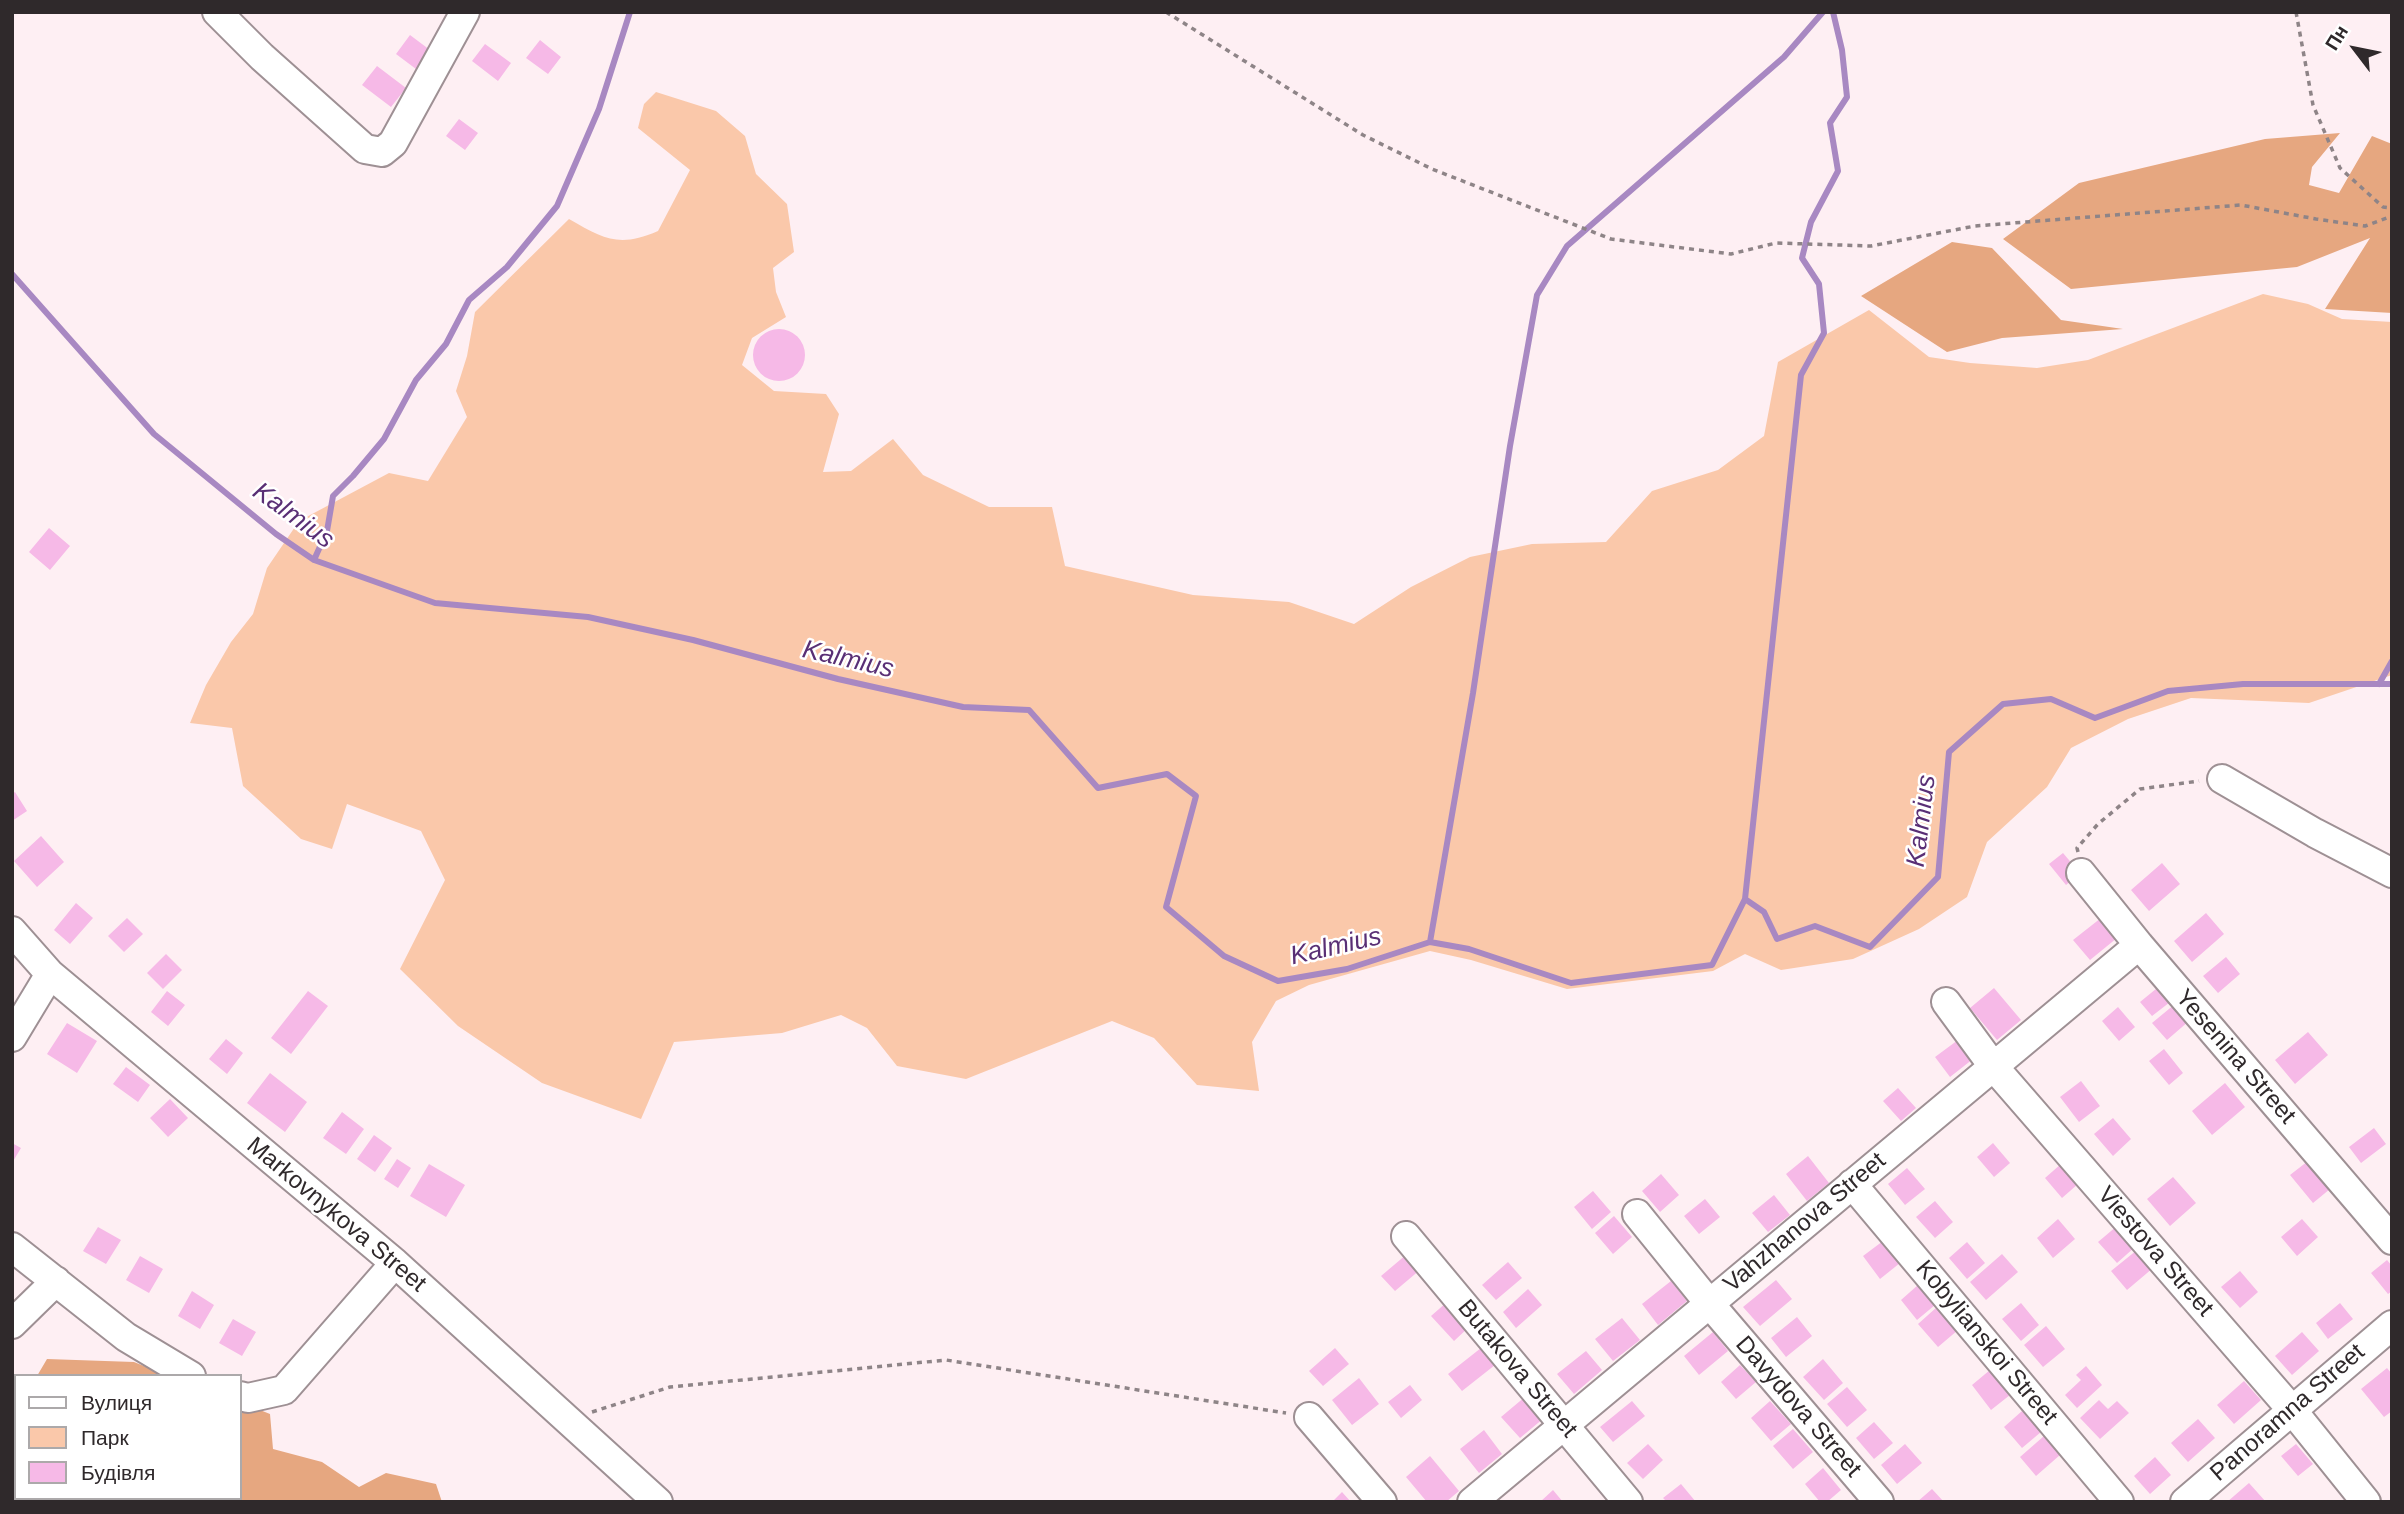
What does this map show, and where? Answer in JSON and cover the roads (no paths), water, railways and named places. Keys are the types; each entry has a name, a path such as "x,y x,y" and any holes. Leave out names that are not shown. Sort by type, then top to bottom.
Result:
{"street":[{"path":"217,12 262,57 365,149 382,152 393,143 465,12"},
{"path":"2222,779 2315,833 2392,873"},
{"name":"Yesenina Street","path":"2081,873 2139,945 2392,1240"},
{"name":"Markovnykova Street","path":"12,931 50,974 395,1263 657,1502"},
{"name":"Vahzhanova Street","path":"1472,1502 2139,945"},
{"path":"12,1037 50,974"},
{"name":"Viestova Street","path":"1945,1002 1993,1066 2292,1410 2366,1502"},
{"name":"Kobylianskoi Street","path":"1852,1184 2119,1502"},
{"name":"Davydova Street","path":"1637,1214 1709,1303 1879,1502"},
{"name":"Butakova Street","path":"1406,1236 1628,1502"},
{"path":"12,1247 126,1337 188,1374"},
{"path":"242,1396 248,1398 284,1390 395,1263"},
{"path":"12,1324 56,1281"},
{"name":"Panoramna Street","path":"2185,1502 2392,1325"},
{"path":"1309,1417 1382,1502"}],"waterway":[{"path":"314,560 327,531 333,496 384,439 416,380 446,344 469,300 507,267 557,206 599,109 630,12"},
{"path":"1430,942 1537,295 1567,246 1784,57 1823,12"},
{"path":"1745,899 1801,375 1824,333 1819,284 1802,258 1811,222 1838,171 1830,123 1847,97 1842,50 1833,12"},
{"name":"Kalmius","path":"12,274 154,434 276,534 314,560 435,603 588,617 693,640 838,679 963,707 1029,710 1098,788 1167,774 1196,796 1166,907 1224,956 1278,981 1347,969 1430,942 1469,949 1571,983 1712,965 1745,899 1764,912 1777,939 1815,926 1870,947 1938,877 1949,752 2003,704 2051,699 2095,718 2168,691 2243,684 2392,684"},
{"path":"2379,684 2392,661"}]}
